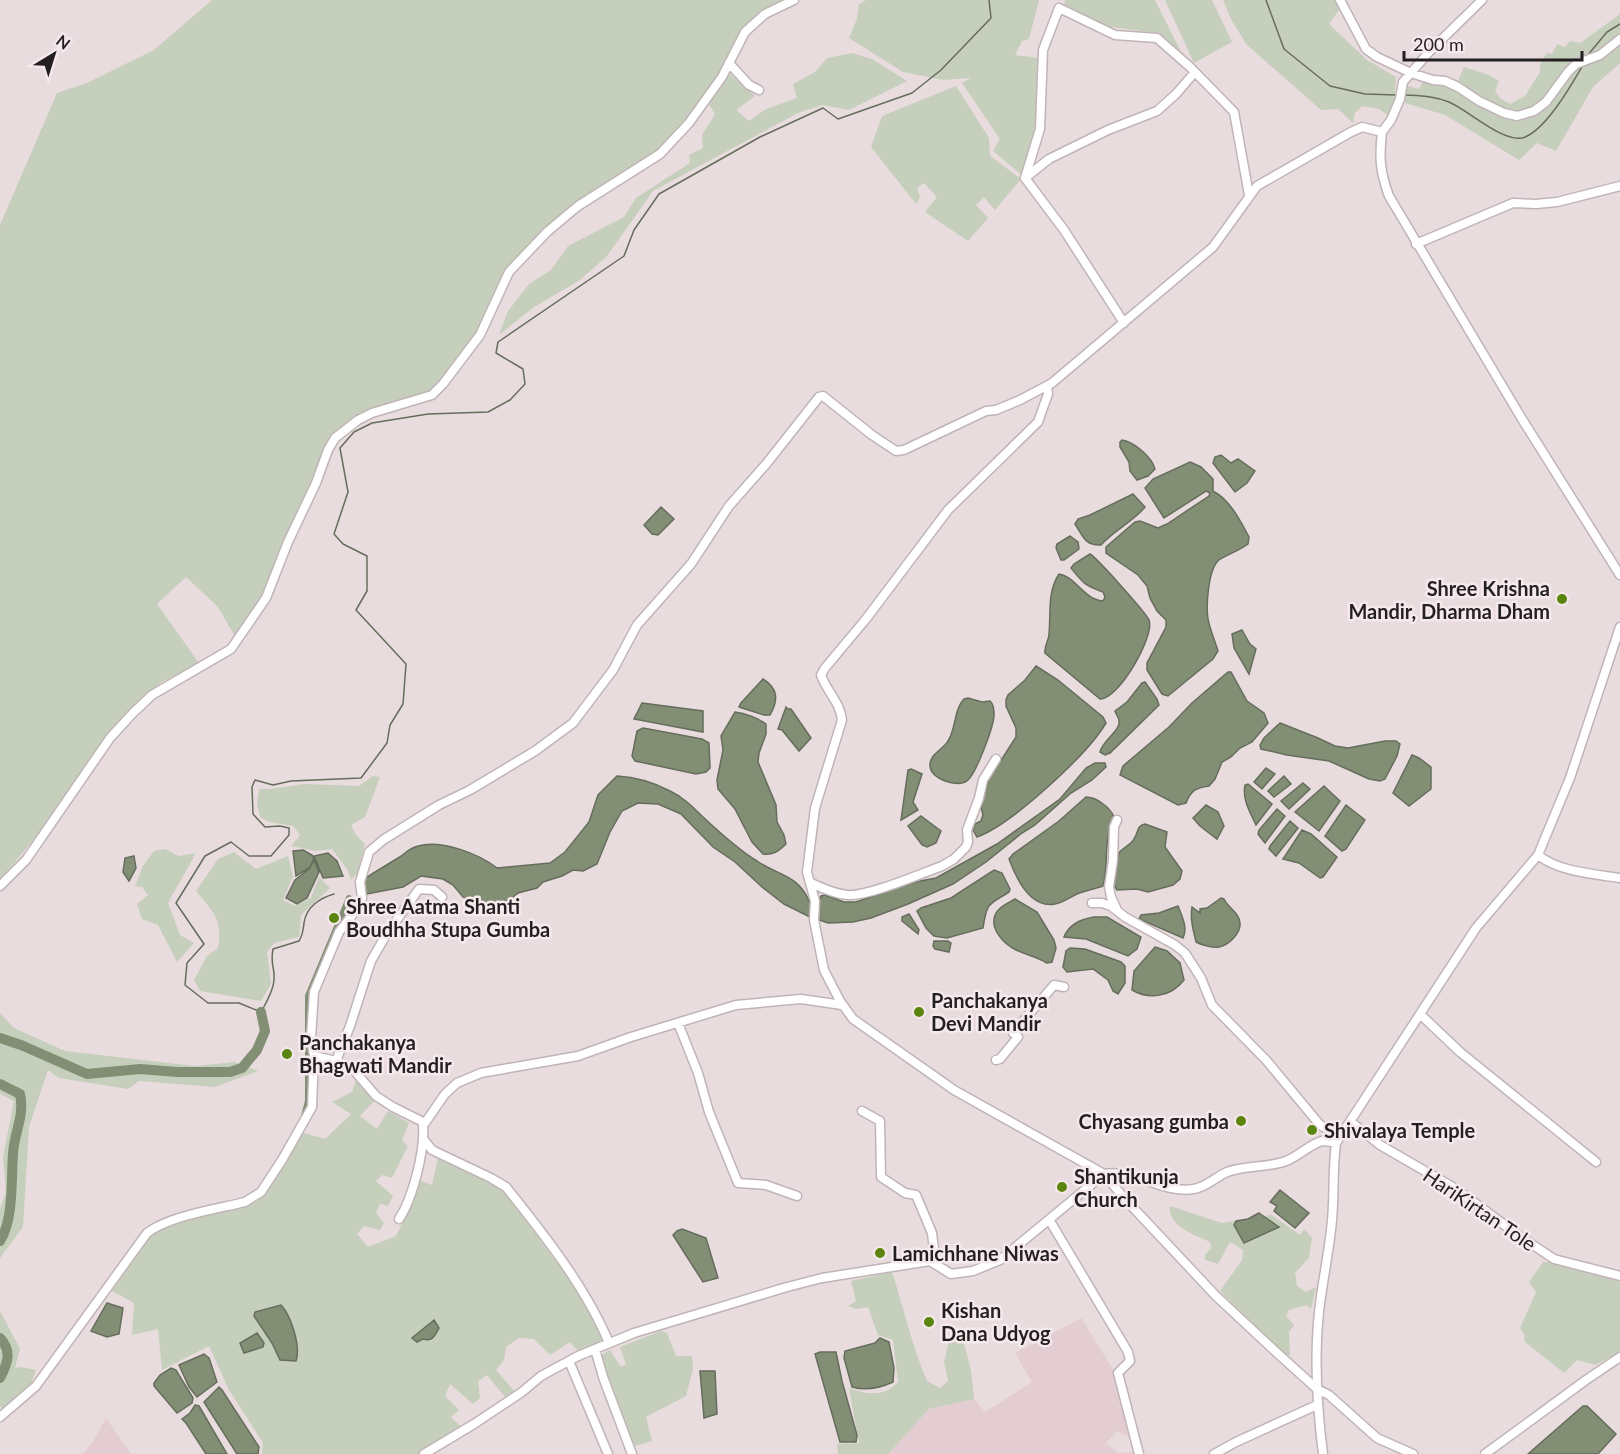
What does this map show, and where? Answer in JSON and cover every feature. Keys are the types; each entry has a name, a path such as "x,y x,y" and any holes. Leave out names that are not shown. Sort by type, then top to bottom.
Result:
{"street":[{"path":"0,886 26,860 110,738 132,714 152,695 231,649 266,598 335,438 358,420 372,413 432,395 480,335 508,272 547,232 578,206 660,154 689,123 722,77 745,32 765,14 794,0"},
{"path":"1340,0 1366,49 1393,66 1433,80 1444,81 1504,113 1517,116 1534,111 1546,102 1576,64 1600,55 1620,39"},
{"path":"1482,0 1429,52 1403,82 1400,99 1391,120 1382,132 1381,175 1389,196 1416,244 1620,575"},
{"path":"1025,178 1040,129 1043,50 1060,4 1115,35 1157,38 1195,72 1234,112 1250,195"},
{"path":"729,63 749,85 759,90"},
{"path":"1025,178 1049,159 1108,130 1157,111 1195,72"},
{"path":"1,1413 36,1386 147,1233 156,1226 172,1221 246,1203 261,1192 282,1160 312,1107 314,1056 311,1038 314,992 339,932 360,905 362,898 360,882 369,852 383,840 439,805 470,790 535,751 573,723 613,670 637,625 691,564 729,506 774,455 819,397 823,396 896,451 904,450 986,411 996,410 1020,400 1047,386 1090,352 1213,247 1257,186 1362,127 1382,132"},
{"path":"1025,178 1064,230 1124,323"},
{"path":"1416,244 1513,203 1557,202 1620,186"},
{"path":"1047,386 1048,394 1038,422 948,510 821,675 825,686 841,708 842,720 814,808 807,872 815,901 814,920 824,970 842,1005 853,1019 954,1090 1104,1174 1216,1296 1317,1389 1329,1395 1377,1438 1413,1454"},
{"path":"1323,1454 1317,1405 1319,1312 1332,1227 1333,1166 1336,1143 1476,928 1538,855 1570,778 1620,627"},
{"path":"811,884 827,891 861,895 942,866 954,859 966,847 968,830 983,780 996,759"},
{"path":"1117,820 1114,827 1109,887 1117,911"},
{"path":"1538,855 1544,860 1576,870 1620,878"},
{"path":"336,1061 351,1026 371,961 386,935 419,889 434,890 442,897"},
{"path":"1092,903 1102,903 1117,911 1185,953 1201,978 1212,1005 1266,1060 1320,1125 1327,1129 1336,1143"},
{"path":"996,1060 1000,1059 1018,1037 1013,1033 1047,992 1054,985 1064,987"},
{"path":"399,1219 408,1206 424,1140 423,1125 445,1094 457,1083 481,1073 578,1056 736,1005 801,999 842,1005"},
{"path":"1420,1014 1460,1052 1596,1162"},
{"path":"678,1023 698,1073 709,1112 738,1183 766,1185 797,1196"},
{"path":"314,1056 336,1061 352,1068 376,1096 425,1123"},
{"path":"424,1454 522,1392 541,1376 569,1361 634,1333 822,1278 930,1261 935,1257 932,1233 916,1195 905,1193 881,1176 880,1121 862,1112"},
{"name":"HariKirtan Tole","path":"1350,1121 1380,1145 1456,1189 1547,1255 1554,1259 1620,1276"},
{"path":"424,1140 432,1150 506,1187 584,1294 609,1343"},
{"path":"930,1261 951,1274 973,1271 1000,1260 1050,1221 1104,1174 1112,1172 1127,1175 1164,1187 1184,1190 1197,1188 1229,1172 1267,1167 1288,1161 1321,1141 1336,1143"},
{"path":"1050,1221 1128,1352 1131,1361 1118,1373 1139,1454"},
{"path":"596,1349 603,1377 632,1454"},
{"path":"1485,1454 1620,1358"},
{"path":"569,1361 608,1454"},
{"path":"1214,1454 1317,1405"}],"shaded area":[{"path":"212,0 788,0 742,32 722,67 718,79 679,131 650,156 603,186 519,257 500,280 476,335 437,387 365,413 324,450 264,596 236,638 218,607 186,577 157,604 199,663 160,683 104,738 45,826 0,880 0,225 57,93 87,83 154,50"},
{"path":"866,0 1039,0 1029,39 1022,41 1015,55 1039,58 1039,129 1023,176 993,151 1000,139 962,83 971,78 943,80 903,72 849,38 857,19 859,4"},
{"path":"1065,0 1155,0 1182,54 1156,33 1105,26 1064,4"},
{"path":"1165,0 1212,0 1232,42 1194,63"},
{"path":"1223,0 1334,0 1339,10 1329,24 1367,60 1396,77 1394,104 1390,117 1379,109 1362,106 1355,113 1353,123 1338,109 1321,110 1246,44"},
{"path":"1620,14 1620,63 1593,87 1556,151 1537,143 1519,160 1445,115 1402,102 1407,86 1419,89 1423,81 1421,71 1458,81 1464,67 1489,75 1499,81 1495,91 1500,98 1510,104 1525,96 1540,72 1540,64 1547,53 1552,54 1557,44 1565,47 1570,41 1580,43"},
{"path":"852,53 872,59 907,81 849,110 822,105 798,113 653,191 607,256 580,280 534,307 499,335 508,311 529,284 551,270 568,246 624,217 636,198 690,163 689,155 703,148 702,135 715,114 709,104 730,74 755,96 736,110 749,121 764,110 797,98 793,84 815,72 827,58"},
{"path":"956,86 989,138 990,156 1021,179 995,210 984,197 976,205 988,218 968,241 925,212 937,197 924,183 917,188 920,197 916,204 871,147 882,116"},
{"path":"1122,440 1137,447 1153,464 1155,469 1148,476 1137,480 1130,471 1129,462 1120,447"},
{"path":"1221,455 1231,463 1238,459 1255,471 1247,483 1235,492 1213,463 1215,457"},
{"path":"1190,462 1201,467 1213,479 1213,491 1229,505 1249,537 1248,544 1219,560 1212,571 1207,606 1208,619 1218,651 1213,659 1168,696 1162,694 1147,670 1147,663 1166,627 1166,620 1157,611 1147,586 1138,575 1106,553 1106,547 1135,522 1140,521 1158,528 1209,496 1210,493 1206,491 1164,518 1145,488 1153,479"},
{"path":"1133,494 1145,507 1140,512 1101,545 1091,544 1085,539 1075,524 1078,519"},
{"path":"661,507 674,519 658,535 652,534 644,525"},
{"path":"1070,536 1078,542 1079,549 1061,560 1056,548 1057,544"},
{"path":"1090,554 1140,607 1149,620 1147,639 1134,666 1117,689 1100,699 1045,653 1049,636 1051,596 1059,574 1070,579 1096,600 1103,601 1105,597 1103,592 1085,583 1071,568"},
{"path":"1242,630 1250,644 1256,649 1249,674 1234,648 1232,634"},
{"path":"1036,666 1058,680 1103,717 1106,723 1083,753 1047,788 1009,819 977,837 973,830 983,815 981,807 989,779 1016,737 1016,728 1006,706 1006,700 1008,695 1025,680"},
{"path":"1228,672 1231,672 1247,701 1264,713 1268,723 1252,742 1222,762 1215,779 1209,786 1194,790 1186,803 1178,805 1120,775 1123,766"},
{"path":"763,679 772,687 776,696 770,715 739,707 741,703"},
{"path":"1145,682 1159,705 1110,753 1105,755 1100,752 1101,748 1119,724 1115,711 1127,702"},
{"path":"964,699 982,702 990,701 994,708 993,719 984,748 971,777 963,783 951,783 931,771 930,762 948,741 958,708"},
{"path":"642,703 703,711 703,732 634,719"},
{"path":"786,707 791,709 811,738 799,751 782,730 778,729"},
{"path":"735,712 751,716 766,724 766,734 758,762 776,805 777,822 786,844 773,853 763,854 752,842 735,809 718,789 717,780 723,750 721,736"},
{"path":"1280,723 1335,746 1348,748 1385,741 1396,741 1400,744 1397,756 1385,779 1380,781 1369,779 1329,761 1261,749 1260,745 1264,738"},
{"path":"643,728 702,739 709,743 710,768 706,772 696,774 635,761 632,756 637,731"},
{"path":"1412,755 1431,767 1431,789 1409,806 1393,793"},
{"path":"1095,763 1105,763 1106,767 1092,780 1071,793 1035,825 953,884 908,904 853,922 828,923 784,904 735,862 713,847 681,814 658,804 638,803 622,811 610,832 597,864 583,871 573,870 543,882 537,888 518,893 509,901 477,904 463,897 453,885 443,879 421,876 403,887 367,894 364,890 363,880 412,848 427,844 459,849 497,868 550,863 565,852 589,822 598,795 617,776 651,783 679,796 743,851 794,881 800,886 810,903 818,904 821,896 825,895 844,902 856,902 915,882 936,878 997,844 1060,799 1086,768"},
{"path":"1266,768 1275,774 1262,789 1254,782"},
{"path":"908,770 922,774 913,802 918,810 901,820"},
{"path":"373,776 380,777 365,817 351,825 356,835 365,844 357,874 351,880 347,869 332,849 315,851 291,846 300,835 293,826 269,822 260,817 257,804 259,789 305,784 359,786"},
{"path":"1284,776 1291,784 1274,797 1268,791"},
{"path":"1303,783 1310,789 1289,809 1281,801"},
{"path":"1248,784 1272,804 1256,825 1244,790 1245,785"},
{"path":"1324,786 1340,801 1319,831 1295,812"},
{"path":"1086,797 1102,803 1114,817 1108,834 1103,886 1058,903 1038,902 1020,883 1009,859"},
{"path":"1206,805 1218,812 1224,826 1217,839 1193,818"},
{"path":"1346,805 1365,820 1346,849 1342,851 1325,836"},
{"path":"1277,809 1285,816 1265,843 1258,834 1259,830"},
{"path":"921,816 941,831 936,843 927,847 922,845 908,826"},
{"path":"1290,821 1298,828 1276,856 1269,849 1270,846"},
{"path":"1145,824 1167,832 1165,847 1182,871 1180,879 1173,885 1148,892 1137,889 1117,890 1114,885 1119,853 1133,841 1139,828"},
{"path":"1302,830 1311,834 1337,857 1323,877 1320,878 1299,863 1283,859"},
{"path":"166,849 178,856 196,853 168,903 180,935 194,943 177,962 158,925 142,919 137,904 148,895 142,887 135,886 143,866 154,851"},
{"path":"303,850 312,855 314,859 309,868 296,876 293,851"},
{"path":"234,852 256,869 288,856 293,876 283,900 295,906 311,898 319,877 330,888 301,915 299,937 274,943 267,952 271,984 261,1001 200,991 194,980 207,956 218,948 219,938 215,916 196,891 218,859"},
{"path":"328,853 337,861 343,876 323,878 314,856"},
{"path":"134,856 136,868 129,881 123,872 125,858"},
{"path":"314,860 319,872 307,898 297,904 286,898 295,880 309,869"},
{"path":"994,870 1002,873 1010,889 990,905 983,928 947,938 934,936 926,928 917,911 951,898"},
{"path":"1221,898 1239,919 1240,927 1234,938 1219,947 1196,942 1192,907 1200,913 1200,909 1207,908"},
{"path":"1015,899 1037,912 1054,940 1056,948 1052,962 1047,963 1016,950 1007,944 996,930 994,919 996,913"},
{"path":"1178,906 1185,926 1183,938 1139,919 1141,915 1159,913"},
{"path":"909,914 919,930 918,934 902,921 902,917"},
{"path":"1094,917 1107,917 1141,937 1137,949 1128,956 1086,939 1064,937 1076,923"},
{"path":"934,941 951,943 949,952 935,949"},
{"path":"1155,947 1167,951 1180,963 1184,980 1173,990 1152,996 1132,990 1134,971"},
{"path":"1070,948 1085,949 1121,962 1125,966 1125,983 1118,994 1113,991 1108,980 1093,969 1067,972 1063,967 1066,951"},
{"path":"0,1013 14,1028 65,1051 195,1066 235,1062 258,1071 215,1087 139,1081 128,1089 59,1078 48,1070 29,1127 23,1227 0,1258 0,1209 6,1192 3,1157 14,1101 0,1094"},
{"path":"356,1080 375,1100 360,1116 377,1129 388,1111 409,1123 402,1140 408,1146 392,1178 382,1175 376,1181 393,1196 388,1206 380,1204 376,1213 384,1223 380,1230 364,1226 357,1234 368,1247 396,1236 412,1203 418,1180 432,1185 438,1158 489,1180 510,1197 599,1322 605,1343 579,1352 570,1342 550,1355 534,1339 519,1338 506,1347 504,1360 496,1370 514,1391 505,1397 487,1375 478,1381 480,1398 473,1404 450,1384 445,1396 459,1410 451,1417 462,1428 420,1454 262,1454 263,1443 229,1390 209,1346 162,1370 158,1329 132,1335 134,1303 112,1291 155,1230 258,1201 304,1133 325,1139 351,1114 332,1102 352,1092"},
{"path":"1280,1190 1309,1213 1295,1228 1274,1211 1277,1206 1270,1202"},
{"path":"1170,1206 1222,1223 1236,1221 1234,1225 1244,1243 1278,1227 1264,1216 1272,1215 1300,1235 1304,1229 1312,1238 1309,1258 1295,1273 1297,1286 1306,1292 1316,1287 1311,1309 1306,1305 1289,1310 1286,1316 1294,1325 1289,1332 1290,1355 1284,1356 1220,1291 1242,1260 1243,1250 1230,1242 1218,1264 1205,1260 1205,1255 1211,1248 1210,1242 1178,1225 1170,1213"},
{"path":"1259,1213 1279,1227 1244,1243 1234,1225 1236,1221 1248,1219"},
{"path":"682,1229 706,1238 718,1278 703,1282 673,1235"},
{"path":"1543,1262 1556,1262 1620,1282 1620,1352 1595,1365 1577,1360 1564,1373 1525,1342 1520,1328 1536,1292 1529,1282"},
{"path":"892,1272 912,1341 927,1381 940,1388 948,1381 944,1362 949,1341 962,1336 971,1370 974,1399 929,1409 888,1454 838,1454 837,1444 859,1443 849,1388 875,1393 887,1390 898,1382 893,1340 878,1335 868,1307 857,1309 848,1306 856,1301 851,1281"},
{"path":"107,1303 123,1308 119,1334 107,1337 91,1331"},
{"path":"281,1305 294,1332 297,1347 296,1361 280,1360 254,1316 255,1312"},
{"path":"0,1311 20,1349 15,1368 36,1370 31,1384 3,1409 0,1406"},
{"path":"1081,1318 1116,1374 1130,1437 1117,1431 1106,1443 1118,1453 1135,1452 1135,1454 888,1454 929,1409 974,1399 985,1412 1032,1382 1015,1353"},
{"path":"434,1320 439,1328 433,1337 417,1342 412,1338"},
{"path":"661,1331 667,1333 676,1356 692,1356 693,1369 686,1396 646,1417 652,1441 635,1446 621,1415 600,1356 610,1350 621,1367 626,1364 620,1347"},
{"path":"257,1333 264,1343 263,1347 244,1353 240,1343"},
{"path":"880,1338 889,1342 894,1368 893,1382 873,1388 852,1387 844,1358 845,1351 875,1343"},
{"path":"836,1352 857,1435 856,1442 840,1442 815,1354"},
{"path":"204,1354 209,1358 217,1382 197,1397 189,1387 179,1365"},
{"path":"171,1368 176,1370 193,1398 192,1403 177,1413 154,1386 160,1375"},
{"path":"700,1371 715,1371 717,1414 704,1418"},
{"path":"219,1387 259,1447 258,1454 237,1454 204,1402"},
{"path":"195,1405 199,1406 227,1454 206,1454 182,1419"},
{"path":"1583,1406 1587,1406 1616,1434 1598,1454 1528,1454"},
{"path":"106,1418 131,1454 83,1454"}],"waterway":[{"path":"334,894 319,901 308,912 299,941 273,949 274,983 261,1012 239,1003 208,1003 185,985 187,963 204,944 176,903 205,856 231,842 249,856 271,856 289,835 289,828 265,827 253,814 252,787 255,780 273,785 291,781 361,778 387,743 390,725 403,704 406,664 356,610 367,591 367,556 343,544 334,534 348,492 340,448 354,432 372,423 428,414 488,412 510,400 525,384 523,369 496,353 498,342 624,256 634,230 659,194 760,137 823,108 838,119 912,93 941,70 991,18 989,0"},
{"path":"1266,0 1284,49 1330,86 1365,94 1396,95"},
{"path":"1587,56 1607,32 1620,24"},
{"path":"1404,95 1426,96 1449,102 1505,135 1522,138 1531,134 1549,117 1583,65"},
{"path":"304,1116 308,1101 308,996 349,898"},
{"path":"0,1038 87,1074 140,1069 230,1072 242,1068 257,1050 265,1031 261,1012"},
{"path":"0,1084 20,1094 21,1102 14,1146 10,1210 0,1241"},
{"path":"0,1338 8,1357 0,1378"}],"place":[{"name":"Shree Krishna Mandir, Dharma Dham","path":"1562,599"},
{"name":"Shree Aatma Shanti Boudhha Stupa Gumba","path":"334,918"},
{"name":"Panchakanya Devi Mandir","path":"919,1012"},
{"name":"Panchakanya Bhagwati Mandir","path":"287,1054"},
{"name":"Chyasang gumba","path":"1241,1121"},
{"name":"Shivalaya Temple","path":"1312,1130"},
{"name":"Shantikunja Church","path":"1062,1187"},
{"name":"Lamichhane Niwas","path":"880,1253"},
{"name":"Kishan Dana Udyog","path":"929,1322"}]}
